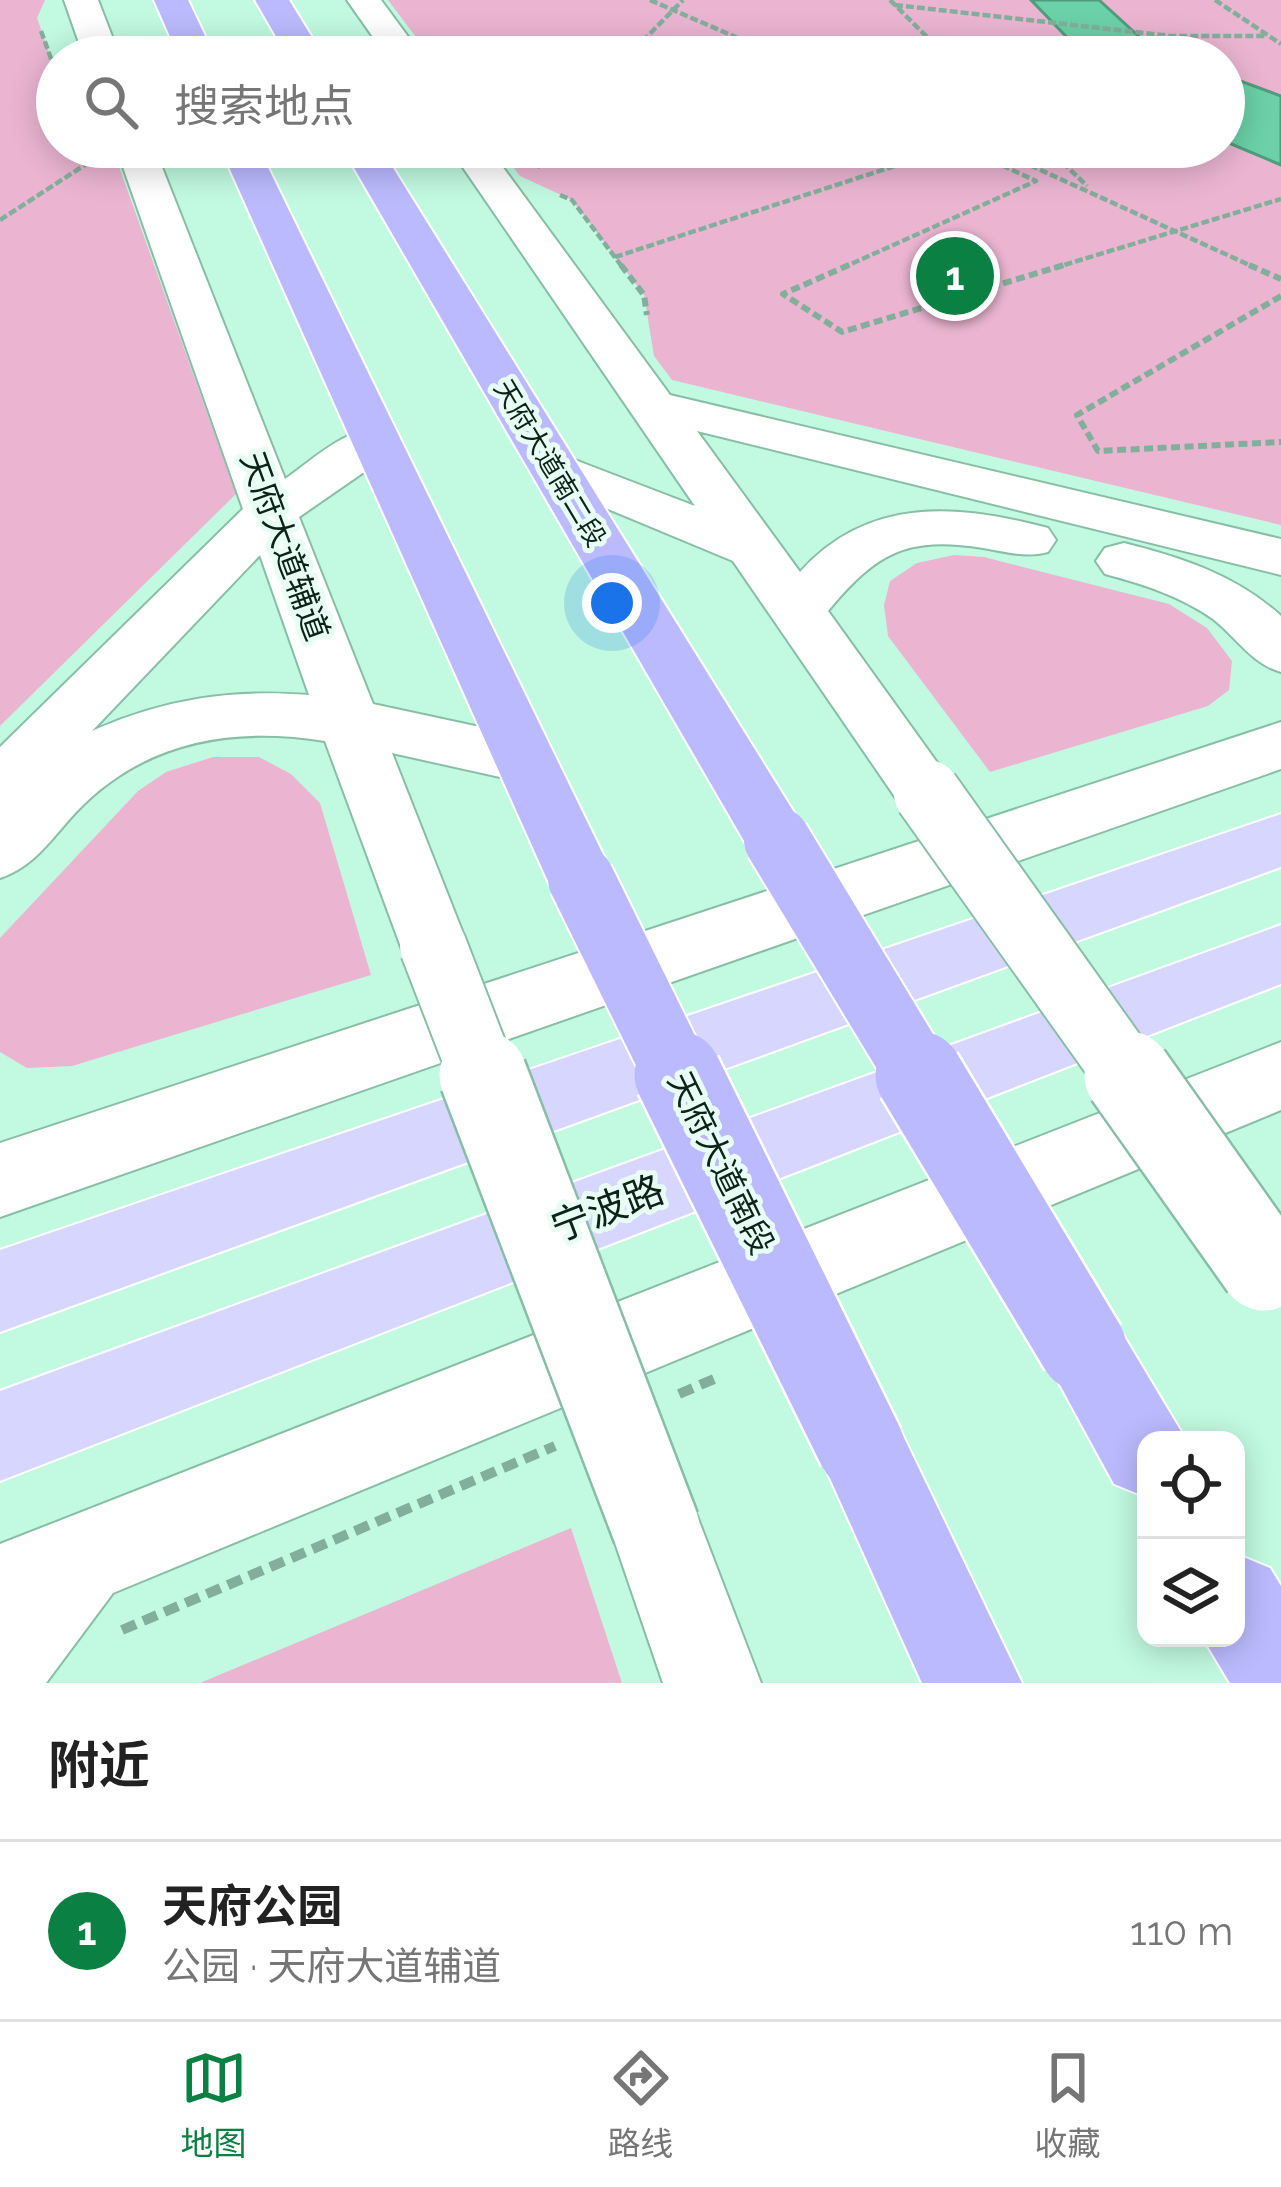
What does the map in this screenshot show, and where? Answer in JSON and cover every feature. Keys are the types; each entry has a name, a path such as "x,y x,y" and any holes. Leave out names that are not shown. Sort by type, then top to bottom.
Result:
{"highway":[{"path":"171,0 187,36"},
{"path":"272,0 293,36"},
{"path":"249,168 522,760"},
{"name":"天府大道南二段","path":"374,168 1137,1437"},
{"name":"天府大道南段","path":"522,760 973,1683"}],"main road":[{"path":"0,1291 1281,840"},
{"name":"宁波路","path":"0,1436 1281,954"}],"street":[{"path":"80,0 94,36"},
{"path":"364,0 390,36"},
{"name":"天府大道辅道","path":"123,168 272,511 712,1683"},
{"path":"484,168 1273,1279"},
{"path":"652,406 1281,557"},
{"path":"0,786 272,511 375,441"},
{"path":"554,468 757,550"},
{"path":"798,610 857,545 902,527 950,523 1162,570 1205,584 1255,620 1281,652"},
{"path":"1201,770 1250,737 1281,707"},
{"path":"0,853 72,776 112,748 152,729 244,711 351,724 522,760"},
{"path":"21,1166 1281,746"},
{"path":"0,1663 41,1575 1281,1075"}],"path":[{"path":"650,0 734,36"},
{"path":"648,36 683,0"},
{"path":"1215,0 1281,44"},
{"path":"892,3 1172,36 1266,36"},
{"path":"892,3 926,36"},
{"path":"0,220 89,168"},
{"path":"520,176 536,168"},
{"path":"615,257 888,168"},
{"path":"1007,168 1036,182 783,294 842,332 1281,200"},
{"path":"1039,168 1281,279"},
{"path":"1068,168 1092,191"},
{"path":"554,192 572,200 644,295 651,336"},
{"path":"1281,296 1076,415 1098,451 1281,442"}],"shaded area":[{"path":"0,0 45,0 37,18 43,36 36,36 36,168 120,168 236,494 0,726"},
{"path":"388,0 1281,0 1281,525 672,380 654,356 644,295 572,200 520,176 514,168 1245,168 1245,36 415,36"},
{"path":"1031,0 1099,0 1139,36 1066,36"},
{"path":"1245,83 1281,96 1281,165 1245,150"},
{"path":"954,555 984,557 1169,604 1207,628 1232,661 1229,690 1208,706 990,772 888,636 884,605 890,581 917,563"},
{"path":"213,757 259,757 291,774 320,803 371,975 72,1066 27,1068 0,1052 0,938 138,791 166,772"},
{"path":"571,1528 622,1683 200,1683"}],"place":[{"name":"天府公园","path":"955,276"}]}
